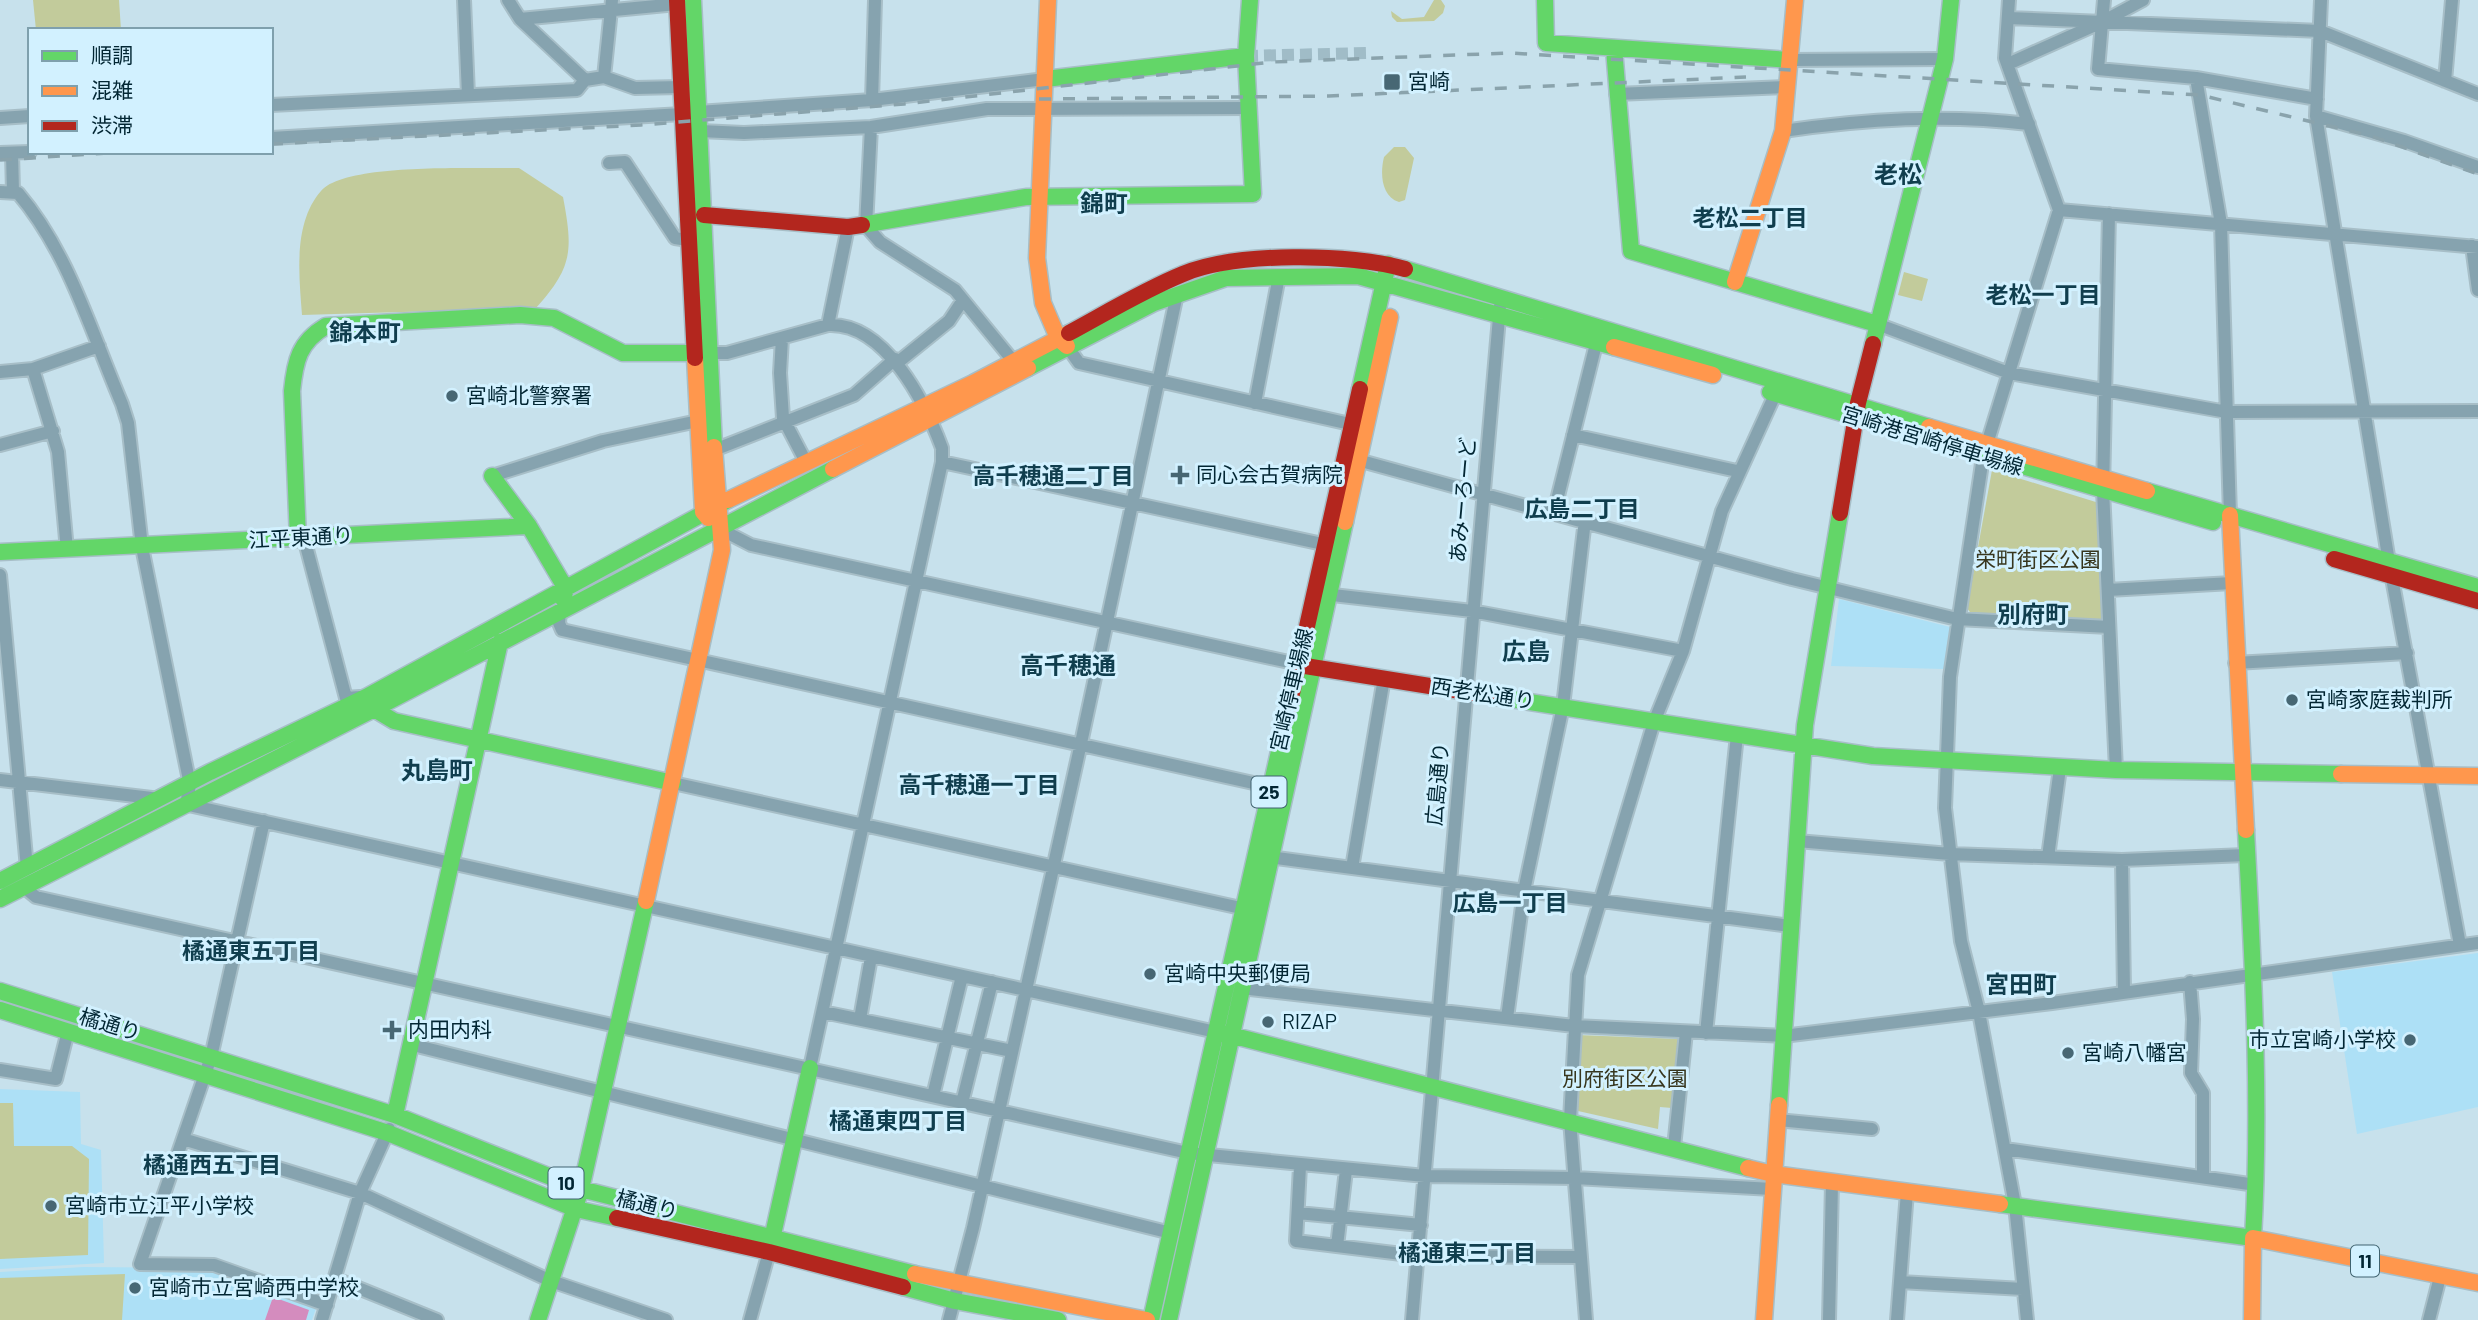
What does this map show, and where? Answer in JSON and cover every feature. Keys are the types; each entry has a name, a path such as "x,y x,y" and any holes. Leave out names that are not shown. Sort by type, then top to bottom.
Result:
{"main road":[{"path":"1048,0 1038,279 1043,303 1064,343"},
{"path":"704,215 848,227 1039,197 1253,194 1246,56 1250,0"},
{"path":"1545,0 1546,43 1790,60"},
{"path":"1735,282 1783,131 1795,0"},
{"path":"1764,1320 1803,747 1856,411 1945,59 1951,0"},
{"path":"682,1 681,87 700,131 704,215 698,421 703,512 718,528"},
{"path":"538,1320 581,1189 673,783 722,550 718,528 719,505 714,450 688,240 690,113 682,1"},
{"path":"1614,49 1631,251 1877,324"},
{"path":"1045,79 1246,56"},
{"path":"0,899 186,804 370,703 703,512 925,413 1064,343 1184,272 1227,261 1337,258 1393,275"},
{"path":"0,881 160,799 500,642 718,528 1014,362 1177,294 1226,278 1393,275"},
{"name":"宮崎港宮崎停車場線","path":"1393,275 2391,569 2478,601"},
{"name":"宮崎停車場線","path":"1149,1320 1188,1153 1223,1033 1393,275"},
{"path":"301,539 292,391 294,369 303,341 326,326 520,315 554,318 623,352 659,355 702,353"},
{"path":"492,476 528,526 566,589 560,610"},
{"path":"2231,521 2235,663 2253,973 2256,1185 2252,1320"},
{"name":"江平東通り","path":"0,552 528,526"},
{"name":"宮崎港宮崎停車場線","path":"2391,569 2478,587"},
{"path":"395,1115 481,740 500,642"},
{"name":"西老松通り","path":"1304,666 1803,747 1946,761 2116,770 2478,776"},
{"path":"370,703 394,721 673,783"},
{"name":"宮崎停車場線","path":"1170,1320 1205,1156 1223,1033 1241,988 1251,910 1269,857 1277,788"},
{"name":"橘通り","path":"0,991 395,1115 581,1189 1059,1320"},
{"name":"橘通り","path":"0,1010 206,1073 387,1133 576,1209 771,1243"},
{"path":"1223,1033 1674,1147 1772,1182 1832,1183 2253,1238"},
{"path":"771,1243 810,1068"},
{"name":"11","path":"2253,1238 2478,1283"},
{"name":"橘通り","path":"957,1293 1149,1320"}],"street":[{"path":"464,0 468,95"},
{"path":"508,0 520,19 585,80"},
{"path":"872,100 875,0"},
{"path":"2010,0 2005,55 2059,210 1985,451 1957,619 1945,808 1961,942 1979,1012 2005,1149 2027,1320"},
{"path":"2104,0 2098,69 2196,78 2317,99"},
{"path":"2008,64 2102,22 2143,0"},
{"path":"2321,0 2316,116 2391,569 2431,775 2460,945"},
{"path":"2445,81 2452,0"},
{"path":"520,19 611,6 682,1"},
{"path":"604,77 611,6"},
{"path":"2008,18 2320,31 2478,94"},
{"path":"1790,60 1945,59"},
{"path":"273,105 577,90 585,80 604,77 635,88 681,87"},
{"path":"2196,78 2221,224 2231,521"},
{"path":"273,138 872,100 1045,79"},
{"path":"1616,94 1787,87"},
{"path":"700,131 744,133 871,127 987,109 1249,108"},
{"path":"0,118 28,116"},
{"path":"1783,131 1860,120 1931,116 1973,117 2029,124"},
{"path":"2316,116 2404,141 2478,167"},
{"path":"871,127 866,226 880,242 949,285 1014,362"},
{"path":"28,152 6,153 7,192 18,193 26,202 57,253 99,346 128,423 142,547 190,785 186,804"},
{"path":"609,163 625,162 675,238 688,240 704,215"},
{"path":"2059,210 2475,247 2478,290"},
{"path":"2109,214 2103,483 2116,770"},
{"path":"828,325 848,227"},
{"path":"1255,403 1279,276"},
{"path":"949,1320 1081,743 1177,294"},
{"path":"714,450 855,395 949,321 963,300"},
{"name":"あみーろーど","path":"1466,691 1500,305"},
{"path":"702,353 727,353 828,325 845,324 896,361 942,448 942,462 917,580 810,1068"},
{"path":"1877,324 2009,373 2227,412 2478,411"},
{"path":"1554,512 1598,335"},
{"path":"782,338 780,384 786,423 807,464"},
{"path":"1064,343 1079,363 1358,426"},
{"path":"0,372 33,369 99,346"},
{"path":"33,369 54,431 58,452 67,550"},
{"path":"1586,1320 1570,1121 1578,975 1654,722 1683,651 1707,556 1737,471 1778,388"},
{"path":"492,476 603,441 698,421"},
{"path":"0,445 54,431"},
{"path":"1573,435 1737,471"},
{"path":"1351,458 1586,520 1707,556 1957,619 2109,627"},
{"path":"942,462 1331,546"},
{"path":"1507,1018 1524,891 1563,706 1586,520"},
{"path":"718,528 751,545 1304,666"},
{"path":"301,539 346,698 370,703"},
{"path":"0,575 27,868"},
{"path":"2108,590 2232,583"},
{"path":"1321,592 1472,611 1683,651"},
{"path":"560,610 559,623 562,630 700,658 890,704 1081,743 1277,788"},
{"path":"2235,663 2407,653"},
{"path":"1352,868 1384,678"},
{"name":"広島通り","path":"1412,1320 1466,691"},
{"path":"1706,1033 1737,735"},
{"path":"2048,857 2060,768"},
{"path":"0,780 186,804 1223,1033"},
{"path":"673,783 1052,869 1251,910"},
{"path":"264,821 211,1057 140,1264 214,1265 327,1305"},
{"path":"1797,842 1950,854 2122,860 2246,855"},
{"path":"1269,857 1790,926"},
{"path":"2122,860 2124,992"},
{"path":"24,887 36,897 236,944 426,983 1205,1156 1425,1176 1772,1182"},
{"path":"1241,988 1574,1026 1783,1036 1979,1012 2478,943"},
{"path":"860,1019 871,957"},
{"path":"933,1096 962,976"},
{"path":"962,1103 992,982"},
{"path":"2190,982 2193,1019 2191,1073 2203,1093 2203,1177"},
{"path":"823,1012 1012,1051"},
{"path":"0,1070 56,1079 68,1031"},
{"path":"1674,1147 1686,1032"},
{"path":"413,1045 1171,1233"},
{"path":"322,1320 360,1193 395,1115"},
{"path":"1777,1120 1872,1129"},
{"path":"183,1139 360,1193 551,1281 666,1320"},
{"path":"2005,1149 2256,1185"},
{"path":"1300,1166 1296,1241 1418,1256 1581,1257"},
{"path":"1337,1246 1346,1170"},
{"path":"1829,1320 1832,1183"},
{"path":"1897,1320 1907,1192"},
{"path":"1298,1213 1421,1225"},
{"path":"750,1320 771,1243"},
{"path":"2429,1320 2440,1277"},
{"path":"336,1279 437,1320"},
{"path":"1900,1282 2023,1289"}],"shaded area":[{"path":"1839,599 1950,627 1944,669 1831,666"},
{"name":"市立宮崎小学校","path":"2478,953 2478,1107 2357,1134 2332,972"},
{"name":"宮崎市立江平小学校","path":"0,1089 80,1092 81,1144 101,1150 104,1263 0,1269"},
{"name":"宮崎市立宮崎西中学校","path":"83,1267 213,1268 317,1305 312,1320 0,1320 0,1272"},
{"path":"273,1297 309,1310 306,1320 265,1320"}],"green space":[{"path":"33,0 119,0 121,28 36,28"},
{"path":"1434,0 1441,0 1445,6 1443,13 1434,21 1397,22 1392,17 1391,11 1402,19 1424,17"},
{"path":"1394,147 1405,147 1414,158 1405,200 1399,202 1388,195 1382,177 1384,157"},
{"path":"519,168 563,197 568,231 569,245 563,269 536,308 302,315 299,267 302,234 312,204 321,191 335,182 356,175 384,171"},
{"path":"1904,272 1928,279 1922,301 1898,295"},
{"name":"栄町街区公園","path":"1992,470 2099,503 2102,619 2098,623 1975,619 1967,608"},
{"name":"別府街区公園","path":"1577,1035 1679,1039 1672,1108 1660,1107 1658,1129 1578,1111"},
{"name":"宮崎市立江平小学校","path":"0,1103 13,1103 14,1146 72,1146 89,1159 88,1255 0,1259"},
{"path":"125,1274 122,1320 0,1320 0,1278"}],"tunnel":[{"path":"1246,56 1367,53"}],"railway":[{"path":"273,144 641,125 904,104 1272,62 1510,53 2200,95 2371,136 2478,174"},
{"path":"1039,99 1329,96 1746,77"},
{"path":"0,160 92,154"}],"traffic: fast":[{"path":"693,0 714,447"},
{"path":"862,225 1026,197 1253,194 1246,56 1250,0"},
{"path":"1545,0 1546,43 1790,60"},
{"path":"1873,344 1945,59 1951,0"},
{"path":"1614,49 1631,251 1877,324"},
{"path":"1045,79 1246,56"},
{"path":"1360,389 1388,264"},
{"path":"1405,269 1929,427"},
{"path":"1028,368 1154,303 1226,278 1358,276 1614,347"},
{"path":"298,539 293,380 304,346 326,326 520,315 554,318 623,353 694,353"},
{"path":"1770,392 2213,522"},
{"path":"0,899 374,709 833,469"},
{"path":"492,476 529,526 566,589 563,599"},
{"path":"2147,491 2478,587"},
{"path":"0,881 210,772 366,697 728,500"},
{"path":"1779,1105 1805,725 1840,513"},
{"path":"1169,1320 1345,522"},
{"path":"0,552 529,526"},
{"path":"395,1115 500,642"},
{"path":"1498,697 1873,756 2116,770 2341,774"},
{"path":"374,709 394,721 673,783"},
{"path":"1151,1320 1287,716"},
{"path":"2000,1204 2253,1238 2256,1085 2246,830"},
{"path":"538,1320 581,1189 646,901"},
{"path":"0,991 395,1115 581,1189 915,1274"},
{"path":"0,1010 388,1133 576,1209 617,1218"},
{"path":"1219,1032 1748,1168"},
{"path":"770,1248 810,1068"},
{"path":"903,1287 955,1301 1058,1320"}],"traffic: slow":[{"path":"1048,0 1037,258 1043,303 1058,338 1067,346"},
{"path":"1735,282 1783,131 1795,0"},
{"path":"1345,522 1390,317"},
{"path":"728,500 973,383 1069,333"},
{"path":"1614,347 1713,375"},
{"path":"695,358 703,512 708,518"},
{"path":"833,469 1028,368"},
{"path":"1929,427 2147,491"},
{"path":"646,901 722,550 714,447"},
{"path":"2230,515 2246,830"},
{"path":"2341,774 2478,776"},
{"path":"1764,1320 1779,1105"},
{"path":"1748,1168 1773,1174 2000,1204"},
{"path":"2252,1320 2253,1238 2478,1283"},
{"path":"915,1274 1147,1320"}],"traffic: jam":[{"path":"677,0 695,358"},
{"path":"704,215 848,227 862,225"},
{"path":"1069,333 1168,280 1205,267 1293,257 1355,260 1405,269"},
{"path":"1840,513 1858,403 1873,344"},
{"path":"1287,716 1360,389"},
{"path":"2334,559 2478,601"},
{"path":"1299,665 1498,697"},
{"path":"617,1218 769,1252 903,1287"}],"place":[{"name":"宮崎","path":"1392,82"},
{"name":"宮崎北警察署","path":"452,396"},
{"name":"同心会古賀病院","path":"1180,475"},
{"name":"宮崎家庭裁判所","path":"2292,700"},
{"name":"宮崎中央郵便局","path":"1150,974"},
{"name":"RIZAP","path":"1268,1022"},
{"name":"内田内科","path":"392,1030"},
{"name":"市立宮崎小学校","path":"2410,1040"},
{"name":"宮崎八幡宮","path":"2068,1053"},
{"name":"宮崎市立江平小学校","path":"51,1206"},
{"name":"宮崎市立宮崎西中学校","path":"135,1288"}],"district":[{"name":"老松","path":"1898,175"},
{"name":"錦町","path":"1104,204"},
{"name":"老松二丁目","path":"1750,218"},
{"name":"老松一丁目","path":"2043,295"},
{"name":"錦本町","path":"365,333"},
{"name":"高千穂通二丁目","path":"1053,476"},
{"name":"広島二丁目","path":"1582,509"},
{"name":"別府町","path":"2033,615"},
{"name":"広島","path":"1526,652"},
{"name":"高千穂通","path":"1068,666"},
{"name":"丸島町","path":"437,771"},
{"name":"高千穂通一丁目","path":"979,785"},
{"name":"広島一丁目","path":"1510,903"},
{"name":"橘通東五丁目","path":"251,951"},
{"name":"宮田町","path":"2021,985"},
{"name":"橘通東四丁目","path":"898,1121"},
{"name":"橘通西五丁目","path":"212,1165"},
{"name":"橘通東三丁目","path":"1467,1253"}]}
